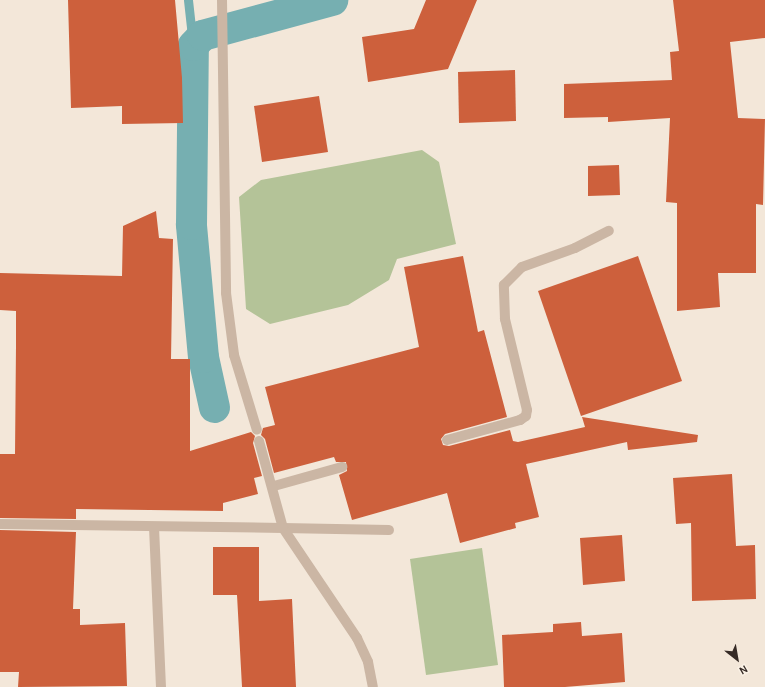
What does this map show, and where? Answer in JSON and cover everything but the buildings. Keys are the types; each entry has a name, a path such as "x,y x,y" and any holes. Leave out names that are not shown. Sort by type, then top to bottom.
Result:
{"street":[{"path":"222,0 226,293 234,355 257,430"},
{"path":"447,440 520,420 526,416 527,410 505,319 504,285 522,267 575,248 609,231"},
{"path":"260,441 274,486 283,528 357,638 368,662 373,687"},
{"path":"274,486 342,468"},
{"path":"0,524 389,530"},
{"path":"154,526 161,687"}],"green space":[{"path":"422,150 439,162 456,244 397,259 389,280 348,305 270,324 246,309 239,197 261,180"},
{"path":"482,548 498,665 426,675 410,559"}],"waterway":[{"path":"188,0 193,45"},
{"path":"214,407 203,357 191,224 193,45 202,35 332,0"}]}
